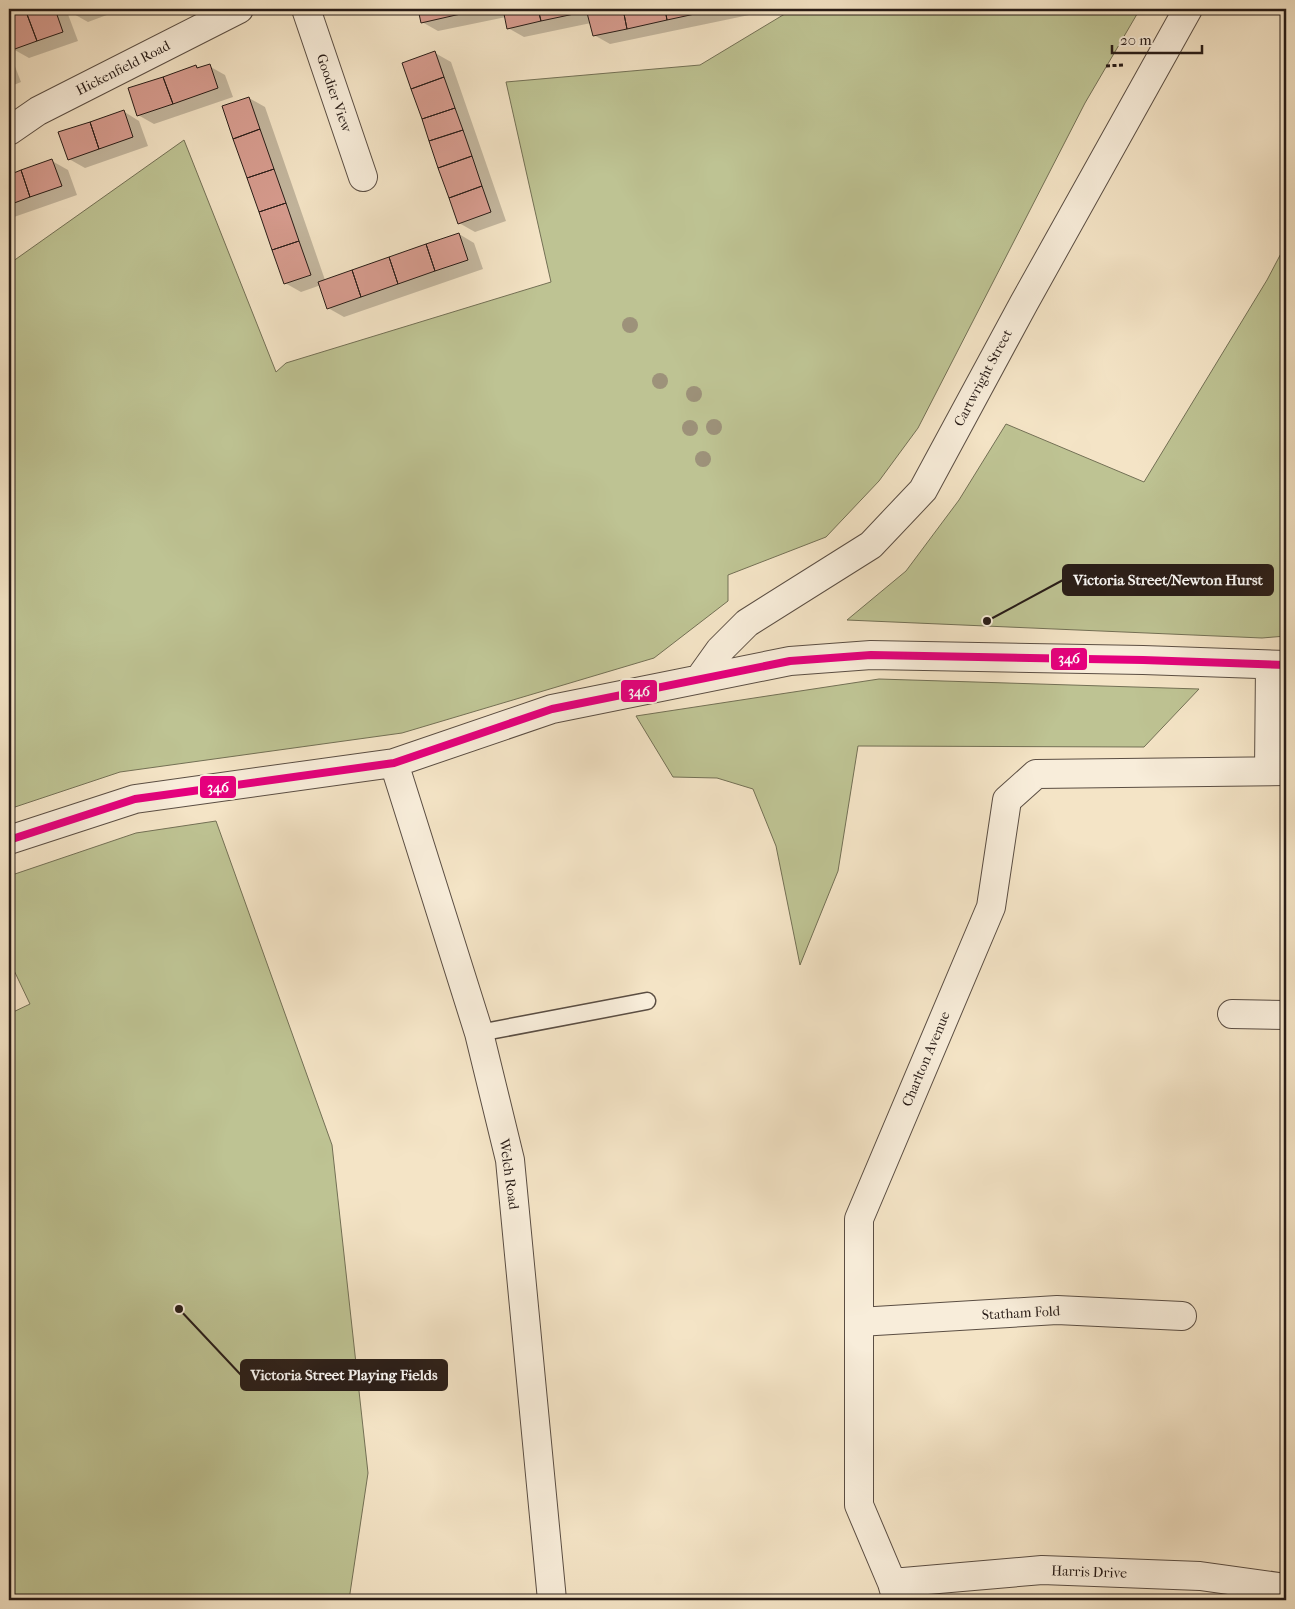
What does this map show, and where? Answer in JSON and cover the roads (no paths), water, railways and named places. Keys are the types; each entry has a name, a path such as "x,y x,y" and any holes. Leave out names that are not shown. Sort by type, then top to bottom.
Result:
{"street":[{"name":"Hickenfield Road","path":"9,131 38,111 239,9"},
{"name":"Goodier View","path":"306,9 363,177"},
{"name":"Cartwright Street","path":"700,678 720,650 747,623 872,545 923,490 1024,303 1188,9"},
{"path":"9,840 135,799 394,763 552,709 790,661 872,655 1278,665 1277,771"},
{"name":"Welch Road","path":"394,763 478,1034 510,1160 552,1600"},
{"name":"Charlton Avenue","path":"895,1592 859,1505 859,1219 990,907 1007,800 1036,774 1277,771"},
{"path":"1232,1014 1286,1015"},
{"name":"Statham Fold","path":"859,1322 1057,1310 1182,1316"},
{"name":"Harris Drive","path":"895,1592 1042,1570 1200,1576 1286,1588"}],"lane":[{"path":"478,1034 647,1001"}],"place":[{"name":"Victoria Street/Newton Hurst","path":"987,621"},
{"name":"Victoria Street Playing Fields","path":"179,1309"}]}
